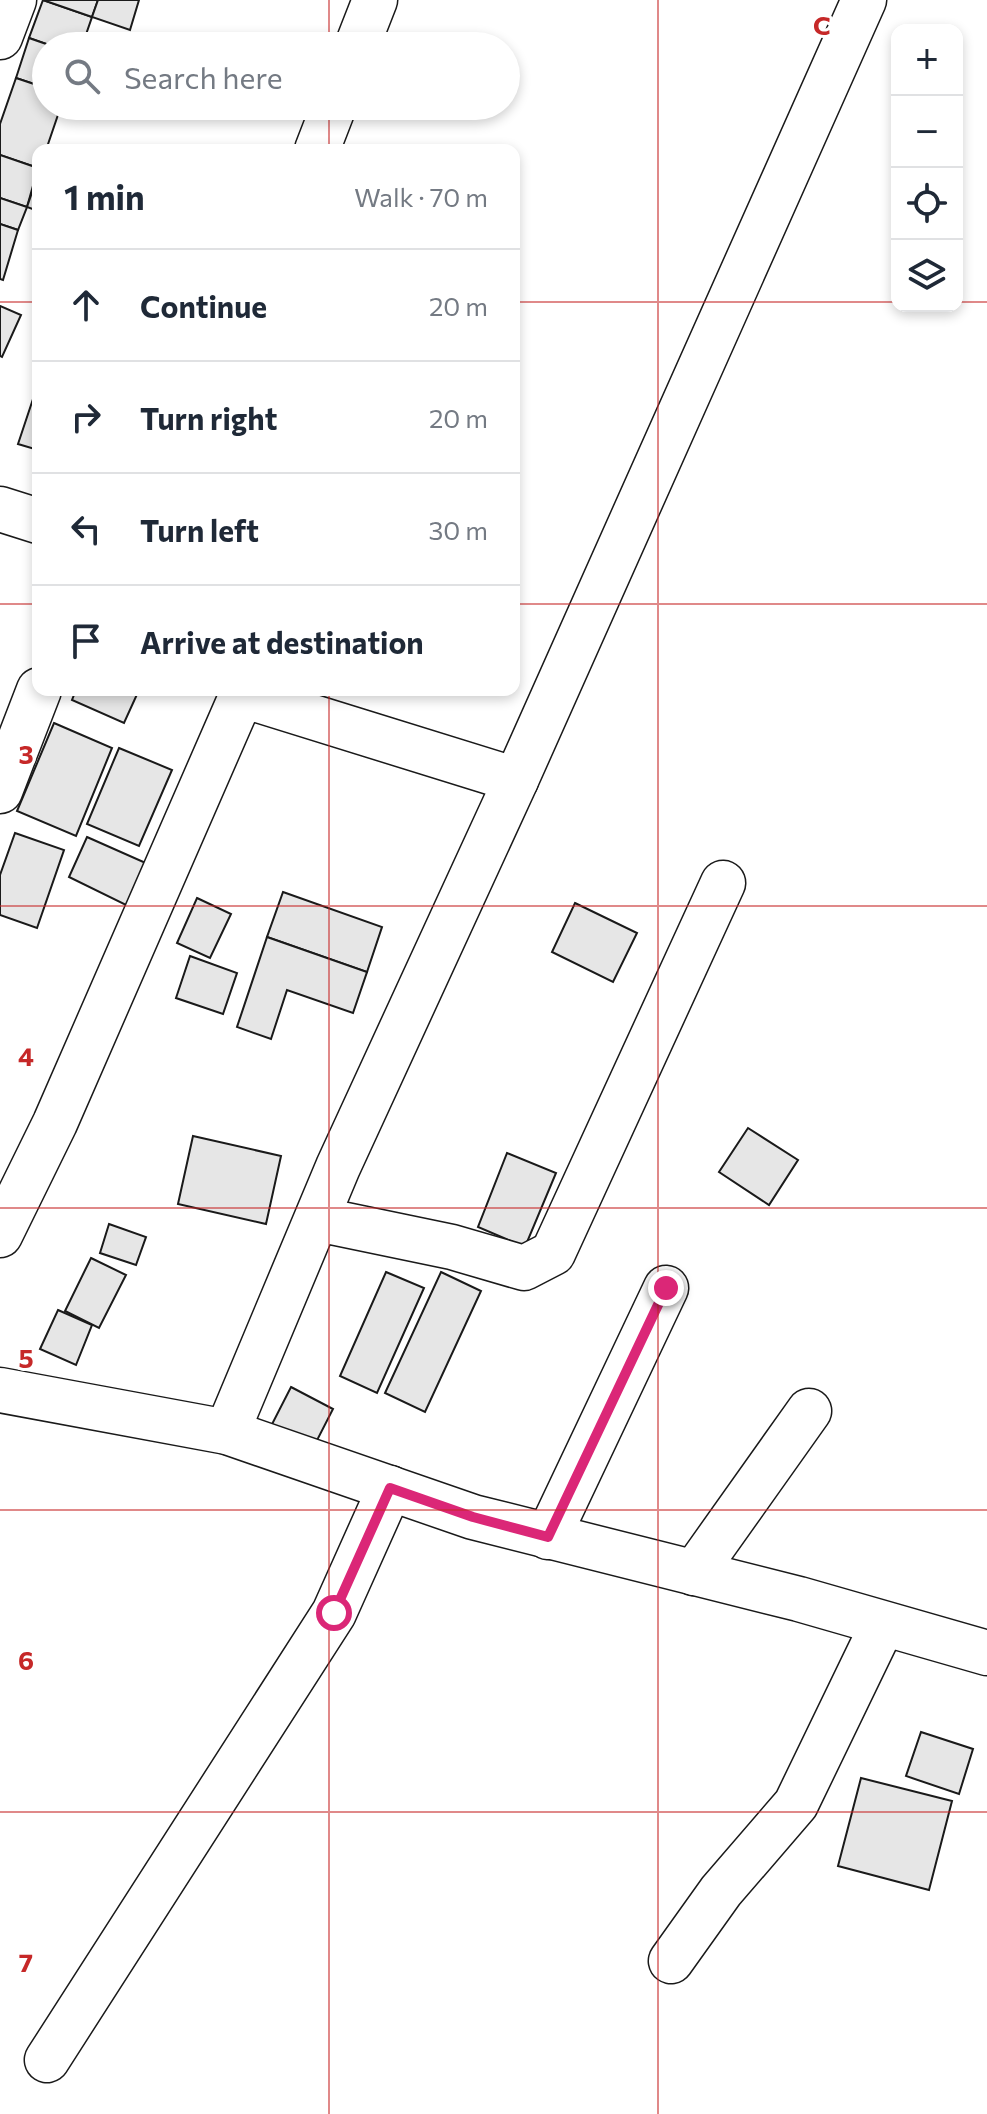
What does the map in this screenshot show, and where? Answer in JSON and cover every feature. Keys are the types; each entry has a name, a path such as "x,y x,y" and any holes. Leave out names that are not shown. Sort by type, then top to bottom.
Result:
{"street":[{"path":"0,37 14,0"},
{"path":"362,32 375,0"},
{"path":"227,1432 317,1219 864,0"},
{"path":"319,144 329,120"},
{"path":"0,509 32,519"},
{"path":"0,791 37,696"},
{"path":"0,1235 55,1123 242,696"},
{"path":"252,696 516,780"},
{"path":"317,1219 452,1247 524,1268 553,1253 723,883"},
{"path":"548,1537 666,1288"},
{"path":"0,1390 227,1432 473,1517 799,1599 987,1653"},
{"path":"694,1573 809,1411"},
{"path":"47,2060 334,1613 390,1488"},
{"path":"671,1961 721,1891 796,1804 883,1624"}],"building":[{"path":"43,0 92,17 87,32 32,32 32,39 29,38"},
{"path":"43,0 98,0 92,17"},
{"path":"98,0 139,0 130,30 92,17"},
{"path":"29,38 32,39 32,83 16,78"},
{"path":"16,78 32,83 32,120 56,120 48,144 32,144 32,166 0,155 0,124"},
{"path":"0,155 32,166 32,189 27,207 0,198"},
{"path":"32,192 32,209 27,207"},
{"path":"0,198 27,207 18,230 0,224"},
{"path":"0,224 18,230 3,280 0,279"},
{"path":"0,306 21,315 2,357 0,356"},
{"path":"32,402 32,448 18,444"},
{"path":"74,696 136,696 124,723 72,700"},
{"path":"54,723 112,748 76,836 17,811"},
{"path":"119,748 172,770 139,846 87,824"},
{"path":"15,833 64,850 37,928 0,915 0,875"},
{"path":"87,837 148,864 128,906 69,877"},
{"path":"283,892 382,927 367,972 267,937"},
{"path":"197,898 231,914 210,958 177,943"},
{"path":"575,903 637,933 613,982 552,952"},
{"path":"267,937 367,972 353,1013 287,990 271,1039 237,1027"},
{"path":"190,956 237,973 223,1014 176,998"},
{"path":"748,1128 798,1160 769,1205 719,1172"},
{"path":"193,1136 281,1156 266,1224 178,1204"},
{"path":"507,1153 556,1173 525,1247 478,1227"},
{"path":"109,1224 146,1237 136,1265 100,1253"},
{"path":"91,1258 126,1275 99,1328 65,1311"},
{"path":"386,1272 424,1288 377,1393 340,1376"},
{"path":"441,1272 481,1291 425,1412 385,1393"},
{"path":"58,1310 92,1325 76,1365 40,1349"},
{"path":"291,1387 333,1409 310,1454 268,1432"},
{"path":"921,1732 973,1749 959,1794 906,1776"},
{"path":"861,1778 952,1801 929,1890 838,1866"}],"route":[{"path":"334,1613 390,1488 473,1517 548,1537 666,1288"}]}
